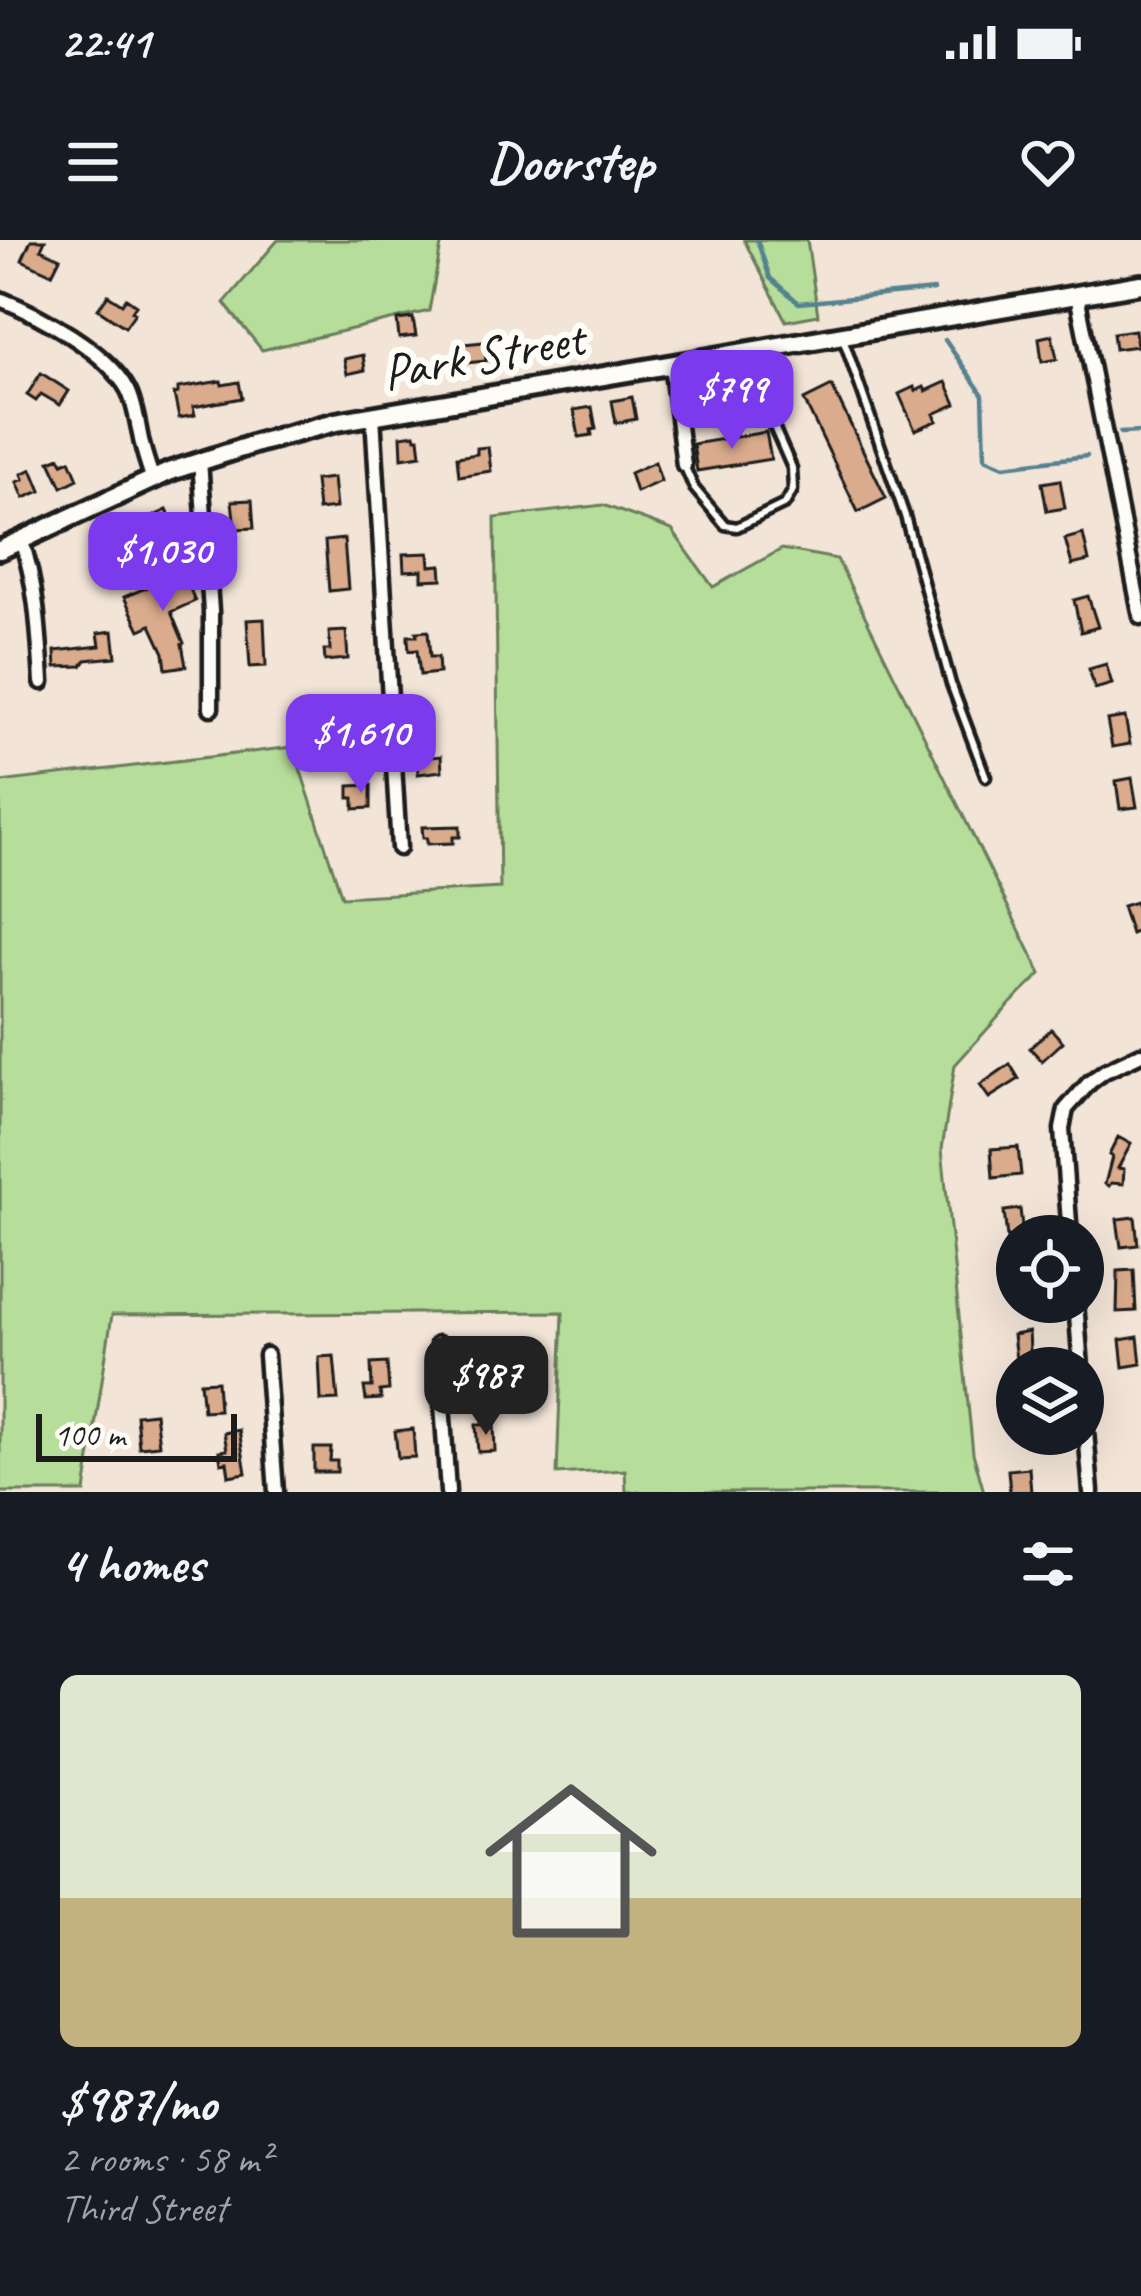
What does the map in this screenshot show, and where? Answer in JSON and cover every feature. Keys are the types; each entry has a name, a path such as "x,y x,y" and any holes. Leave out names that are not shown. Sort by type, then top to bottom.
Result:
{"main road":[{"name":"Park Street","path":"0,550 200,461 336,422 1141,284"}],"street":[{"path":"1076,295 1141,617"},
{"path":"0,298 57,328 101,358 120,379 129,392 153,480"},
{"path":"671,364 684,465"},
{"path":"373,415 399,848"},
{"path":"200,461 211,611 212,708"},
{"path":"21,539 37,609 42,682"},
{"path":"1068,1215 1062,1130 1066,1109 1105,1071 1141,1054"},
{"path":"438,1345 448,1492"},
{"path":"266,1355 276,1492"},
{"path":"1088,1455 1091,1492"}],"lane":[{"path":"842,334 905,516 951,684 986,777"},
{"path":"684,465 694,488 725,525 737,527 785,504 793,490 792,467 774,427 742,388 738,352"},
{"path":"676,397 742,388"}],"green space":[{"path":"278,240 442,240 429,311 262,350 224,303"},
{"path":"744,240 807,240 818,315 786,321"},
{"path":"603,505 672,530 713,587 782,549 837,559 1041,974 955,1065 942,1149 973,1453 984,1492 626,1492 625,1470 557,1474 563,1312 112,1315 85,1492 0,1492 0,782 293,747 342,897 500,888 495,518"}],"building":[{"path":"31,240 45,240 41,249 60,258 52,274 22,260"},
{"path":"108,295 122,304 126,298 136,305 125,327 98,309"},
{"path":"413,318 416,336 399,338 397,320"},
{"path":"1135,330 1137,346 1115,349 1113,333"},
{"path":"1052,335 1057,359 1042,362 1039,338"},
{"path":"484,342 486,361 465,363 463,344"},
{"path":"363,355 365,370 347,374 344,359"},
{"path":"41,373 69,391 60,405 41,394 36,401 27,395"},
{"path":"221,381 222,385 239,382 242,398 193,407 195,415 179,418 174,394 178,388"},
{"path":"946,382 956,404 934,414 937,421 915,430 899,394 914,387 926,391"},
{"path":"832,386 886,498 858,512 804,400"},
{"path":"632,397 636,419 616,423 612,401"},
{"path":"592,407 596,429 591,430 592,435 579,437 574,410"},
{"path":"766,432 771,459 697,471 693,444"},
{"path":"415,434 421,455 402,458 401,436"},
{"path":"488,447 491,471 459,476 457,457"},
{"path":"60,457 63,463 70,460 78,479 62,487 50,461"},
{"path":"655,462 661,481 636,492 630,473"},
{"path":"32,469 41,491 24,498 17,482"},
{"path":"333,478 336,508 318,510 315,480"},
{"path":"1060,480 1065,508 1047,511 1042,483"},
{"path":"252,500 254,528 235,529 232,501"},
{"path":"167,510 176,529 161,535 152,517"},
{"path":"1083,534 1089,561 1072,565 1065,539"},
{"path":"344,539 348,589 329,591 325,541"},
{"path":"109,540 112,548 130,540 136,553 102,568 93,548"},
{"path":"429,553 430,566 441,565 442,579 422,580 422,570 404,571 403,554"},
{"path":"183,572 195,601 171,612 184,643 186,666 166,669 151,625 140,630 124,597"},
{"path":"1088,596 1098,627 1081,632 1074,600"},
{"path":"264,619 266,666 250,667 247,620"},
{"path":"113,631 116,657 56,667 55,651 100,646 98,633"},
{"path":"346,631 348,659 325,661 329,632"},
{"path":"428,631 430,657 438,657 439,673 420,675 417,650 409,651 408,636"},
{"path":"1106,664 1112,684 1095,689 1089,669"},
{"path":"1125,717 1130,744 1112,747 1107,720"},
{"path":"441,756 442,771 418,774 417,758"},
{"path":"1132,778 1137,807 1120,809 1116,781"},
{"path":"371,785 371,808 354,809 349,786"},
{"path":"460,826 460,837 453,837 453,843 427,844 423,838 422,827"},
{"path":"1141,903 1141,930 1131,934 1122,906"},
{"path":"1051,1029 1063,1042 1042,1061 1030,1048"},
{"path":"1010,1064 1019,1079 989,1098 980,1085"},
{"path":"1118,1137 1131,1144 1118,1168 1124,1169 1123,1184 1109,1186 1105,1184 1109,1155"},
{"path":"1018,1147 1021,1175 993,1178 991,1149"},
{"path":"1135,1217 1138,1245 1121,1247 1117,1219"},
{"path":"1134,1270 1136,1311 1117,1312 1118,1271"},
{"path":"1029,1332 1030,1347 1014,1347 1013,1335"},
{"path":"1138,1337 1141,1364 1123,1367 1120,1340"},
{"path":"334,1356 338,1400 321,1401 319,1357"},
{"path":"387,1363 389,1390 380,1391 381,1399 366,1400 364,1387 372,1387 371,1364"},
{"path":"491,1366 508,1369 508,1386 491,1386"},
{"path":"217,1381 219,1410 203,1411 200,1382"},
{"path":"155,1413 159,1445 139,1447 136,1415"},
{"path":"494,1424 495,1451 478,1452 476,1425"},
{"path":"413,1429 415,1457 398,1458 395,1431"},
{"path":"239,1430 246,1473 229,1476 219,1451 227,1450 224,1433"},
{"path":"314,1448 331,1448 330,1461 337,1461 337,1472 314,1472"},
{"path":"1029,1468 1031,1492 1010,1492 1008,1470"}],"waterway":[{"path":"757,240 770,278 799,303 934,290"},
{"path":"945,340 983,395 985,458 1004,466 1087,456"},
{"path":"1120,433 1141,432"}]}
